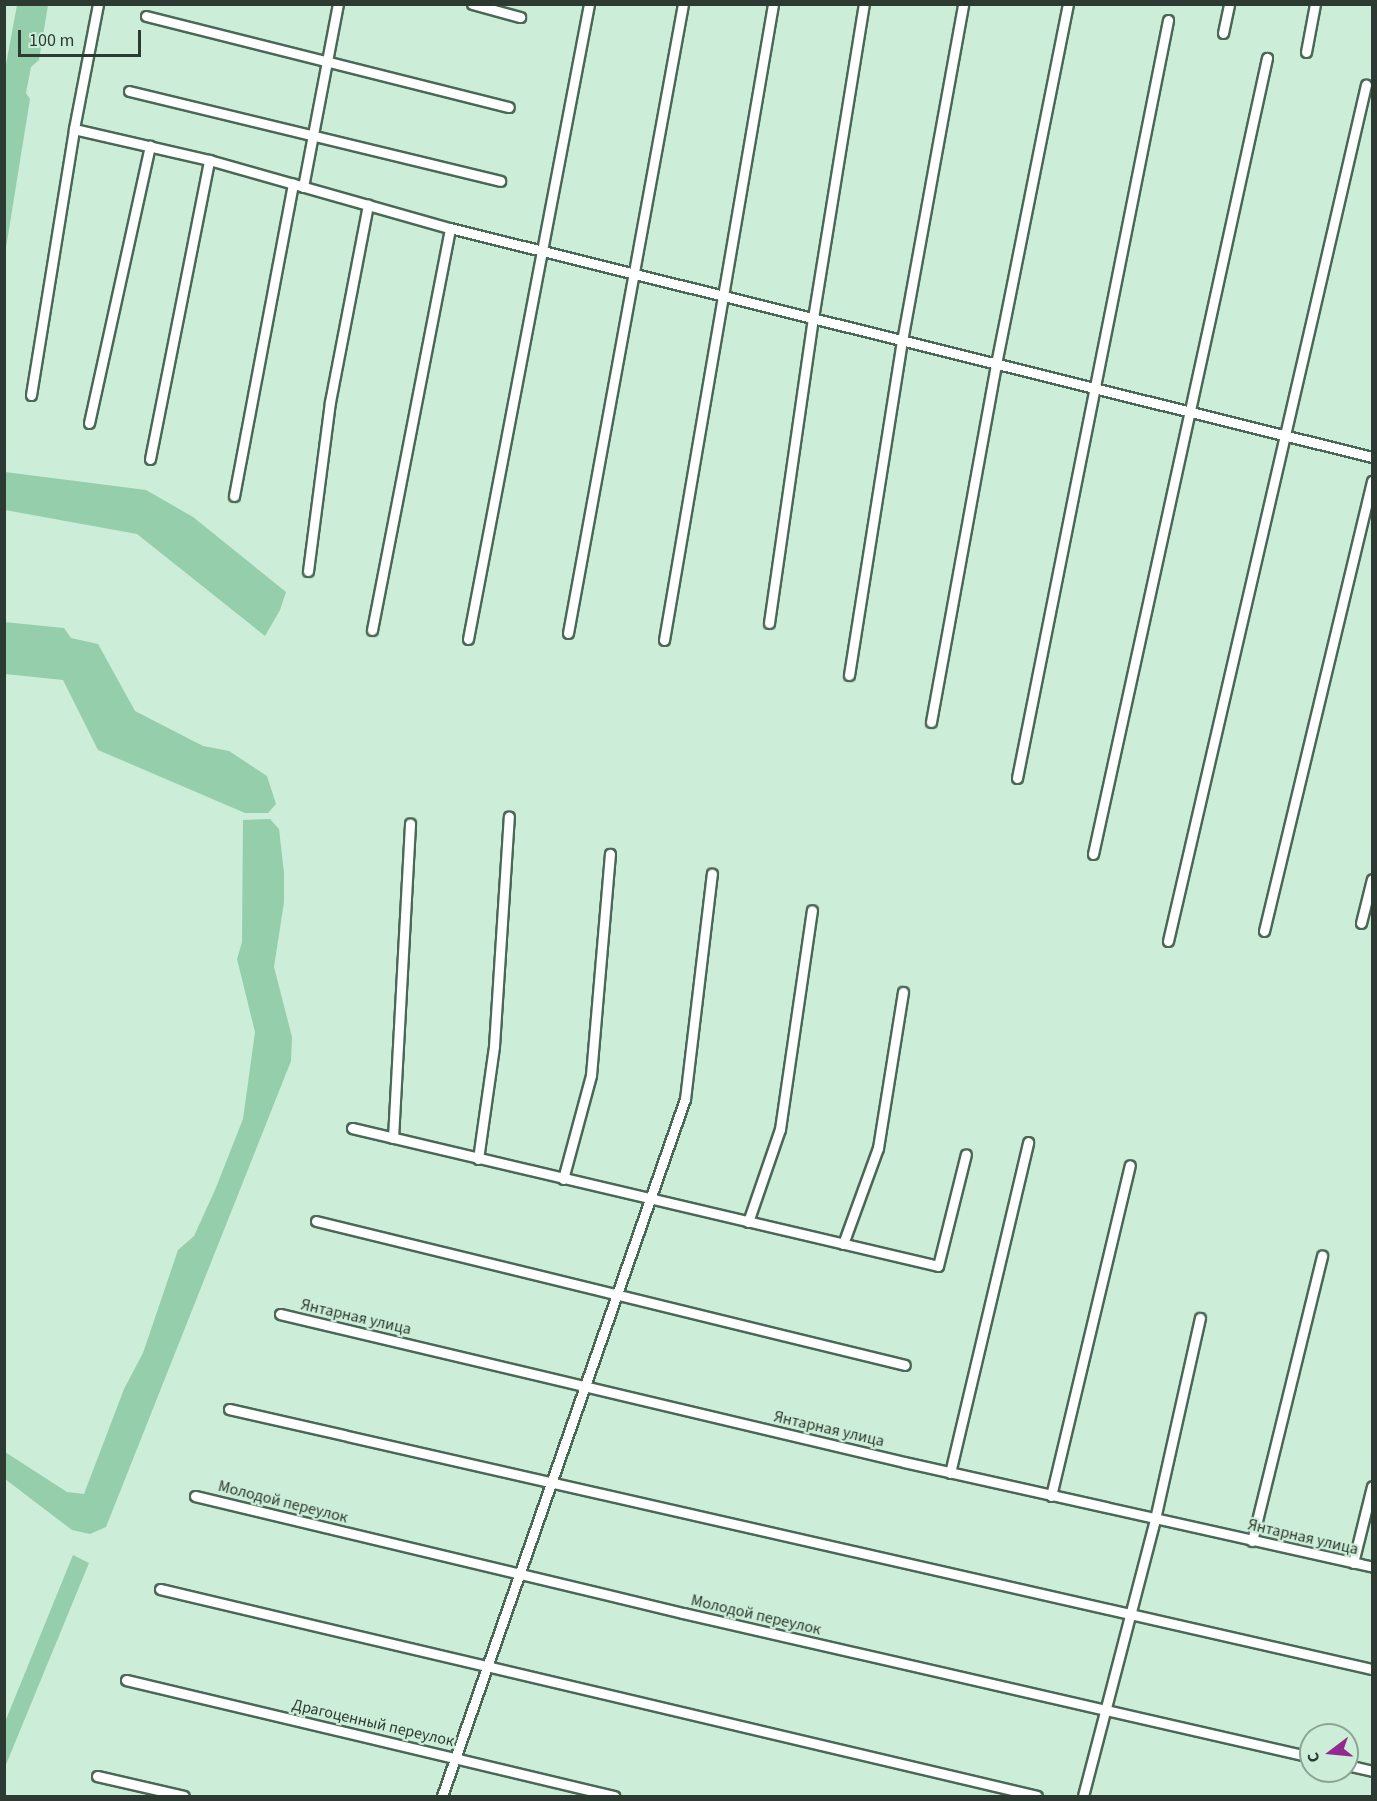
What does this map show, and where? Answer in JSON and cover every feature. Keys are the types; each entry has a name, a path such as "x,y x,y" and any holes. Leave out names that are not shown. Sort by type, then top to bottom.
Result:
{"street":[{"path":"31,394 74,129 98,4"},
{"path":"234,496 298,185 312,136 339,4"},
{"path":"472,4 520,17"},
{"path":"468,639 589,4"},
{"path":"568,633 683,4"},
{"path":"664,640 773,4"},
{"path":"769,623 813,318 864,4"},
{"path":"849,675 902,341 963,4"},
{"path":"931,722 996,364 1068,4"},
{"path":"1223,33 1229,4"},
{"path":"1306,52 1315,4"},
{"path":"147,16 508,107"},
{"path":"1017,778 1091,390 1168,20"},
{"path":"1094,854 1187,413 1267,58"},
{"path":"1168,940 1366,85"},
{"path":"129,92 500,181"},
{"path":"74,129 209,160 450,228 996,364 1091,390 1372,457"},
{"path":"89,423 150,146"},
{"path":"150,459 209,160"},
{"path":"309,571 330,402 368,205"},
{"path":"372,630 450,228"},
{"path":"1264,931 1372,481"},
{"path":"478,1158 494,1046 509,816"},
{"path":"393,1138 410,823"},
{"path":"563,1179 591,1075 610,854"},
{"path":"442,1797 685,1099 712,874"},
{"path":"1361,923 1372,879"},
{"path":"748,1222 780,1129 812,910"},
{"path":"843,1244 878,1148 903,992"},
{"path":"352,1128 938,1266 966,1154"},
{"path":"950,1473 1028,1142"},
{"path":"1051,1496 1130,1165"},
{"path":"316,1221 904,1365"},
{"path":"1252,1541 1322,1255"},
{"name":"Янтарная улица","path":"280,1314 950,1473 1372,1567"},
{"path":"1083,1797 1155,1519 1200,1318"},
{"path":"229,1409 1372,1669"},
{"path":"1353,1563 1372,1486"},
{"name":"Молодой переулок","path":"195,1496 520,1574 1299,1754"},
{"path":"160,1589 1037,1797"},
{"name":"Драгоценный переулок","path":"126,1680 614,1797"},
{"path":"97,1776 184,1797"}],"green space":[{"path":"17,5 48,5 39,60 31,67 26,93 30,99 5,254 5,70"},
{"path":"5,472 146,490 193,517 286,592 280,610 265,636 137,534 5,510"},
{"path":"4,622 64,628 71,638 98,644 135,711 203,746 229,751 267,776 276,804 268,813 245,813 98,750 63,680 5,674"},
{"path":"270,819 279,829 284,873 284,902 274,967 292,1037 291,1061 106,1527 90,1534 72,1530 5,1479 5,1452 67,1492 84,1494 124,1389 143,1353 178,1250 194,1236 215,1190 243,1119 255,1032 237,959 242,942 243,820"},
{"path":"73,1555 89,1563 5,1767 5,1722"}]}
